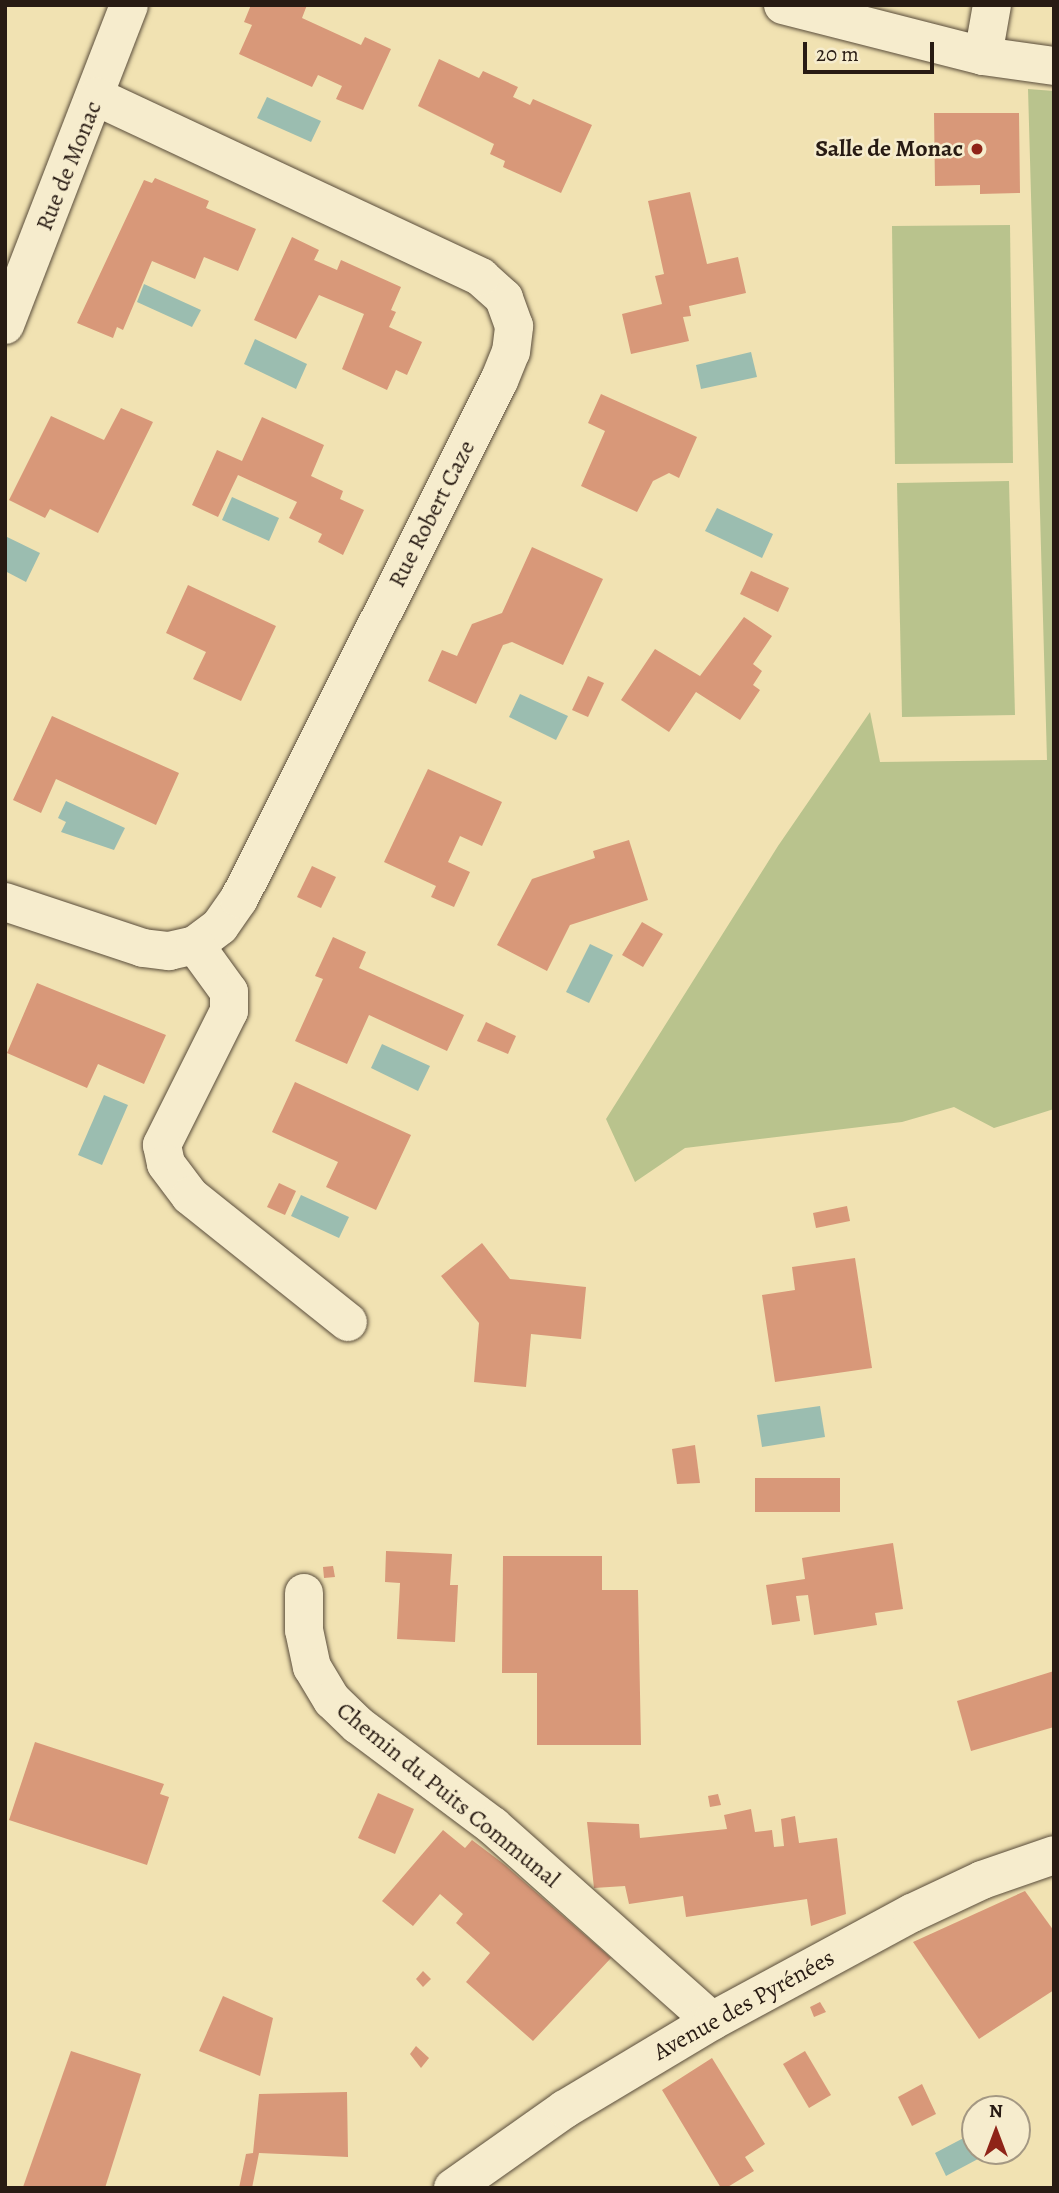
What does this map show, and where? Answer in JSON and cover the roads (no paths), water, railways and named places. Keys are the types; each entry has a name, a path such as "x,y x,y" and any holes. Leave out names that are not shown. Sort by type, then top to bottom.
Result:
{"street":[{"name":"Rue de Monac","path":"5,325 96,97 129,5"},
{"path":"783,5 983,56 1054,66"},
{"path":"983,56 992,5"},
{"name":"Rue Robert Caze","path":"96,97 481,277 504,298 514,326 511,352 499,381 239,899 220,926 195,945"},
{"path":"5,902 143,948 169,951 195,945 229,992 229,1011 162,1146 166,1164 190,1196 348,1322"},
{"name":"Chemin du Puits Communal","path":"304,1594 304,1630 312,1667 332,1700 358,1725 493,1826 712,2021"},
{"name":"Avenue des Pyrénées","path":"453,2188 577,2102 712,2021 912,1913 982,1881 1054,1856"}],"place":[{"name":"Salle de Monac","path":"977,149"}]}
